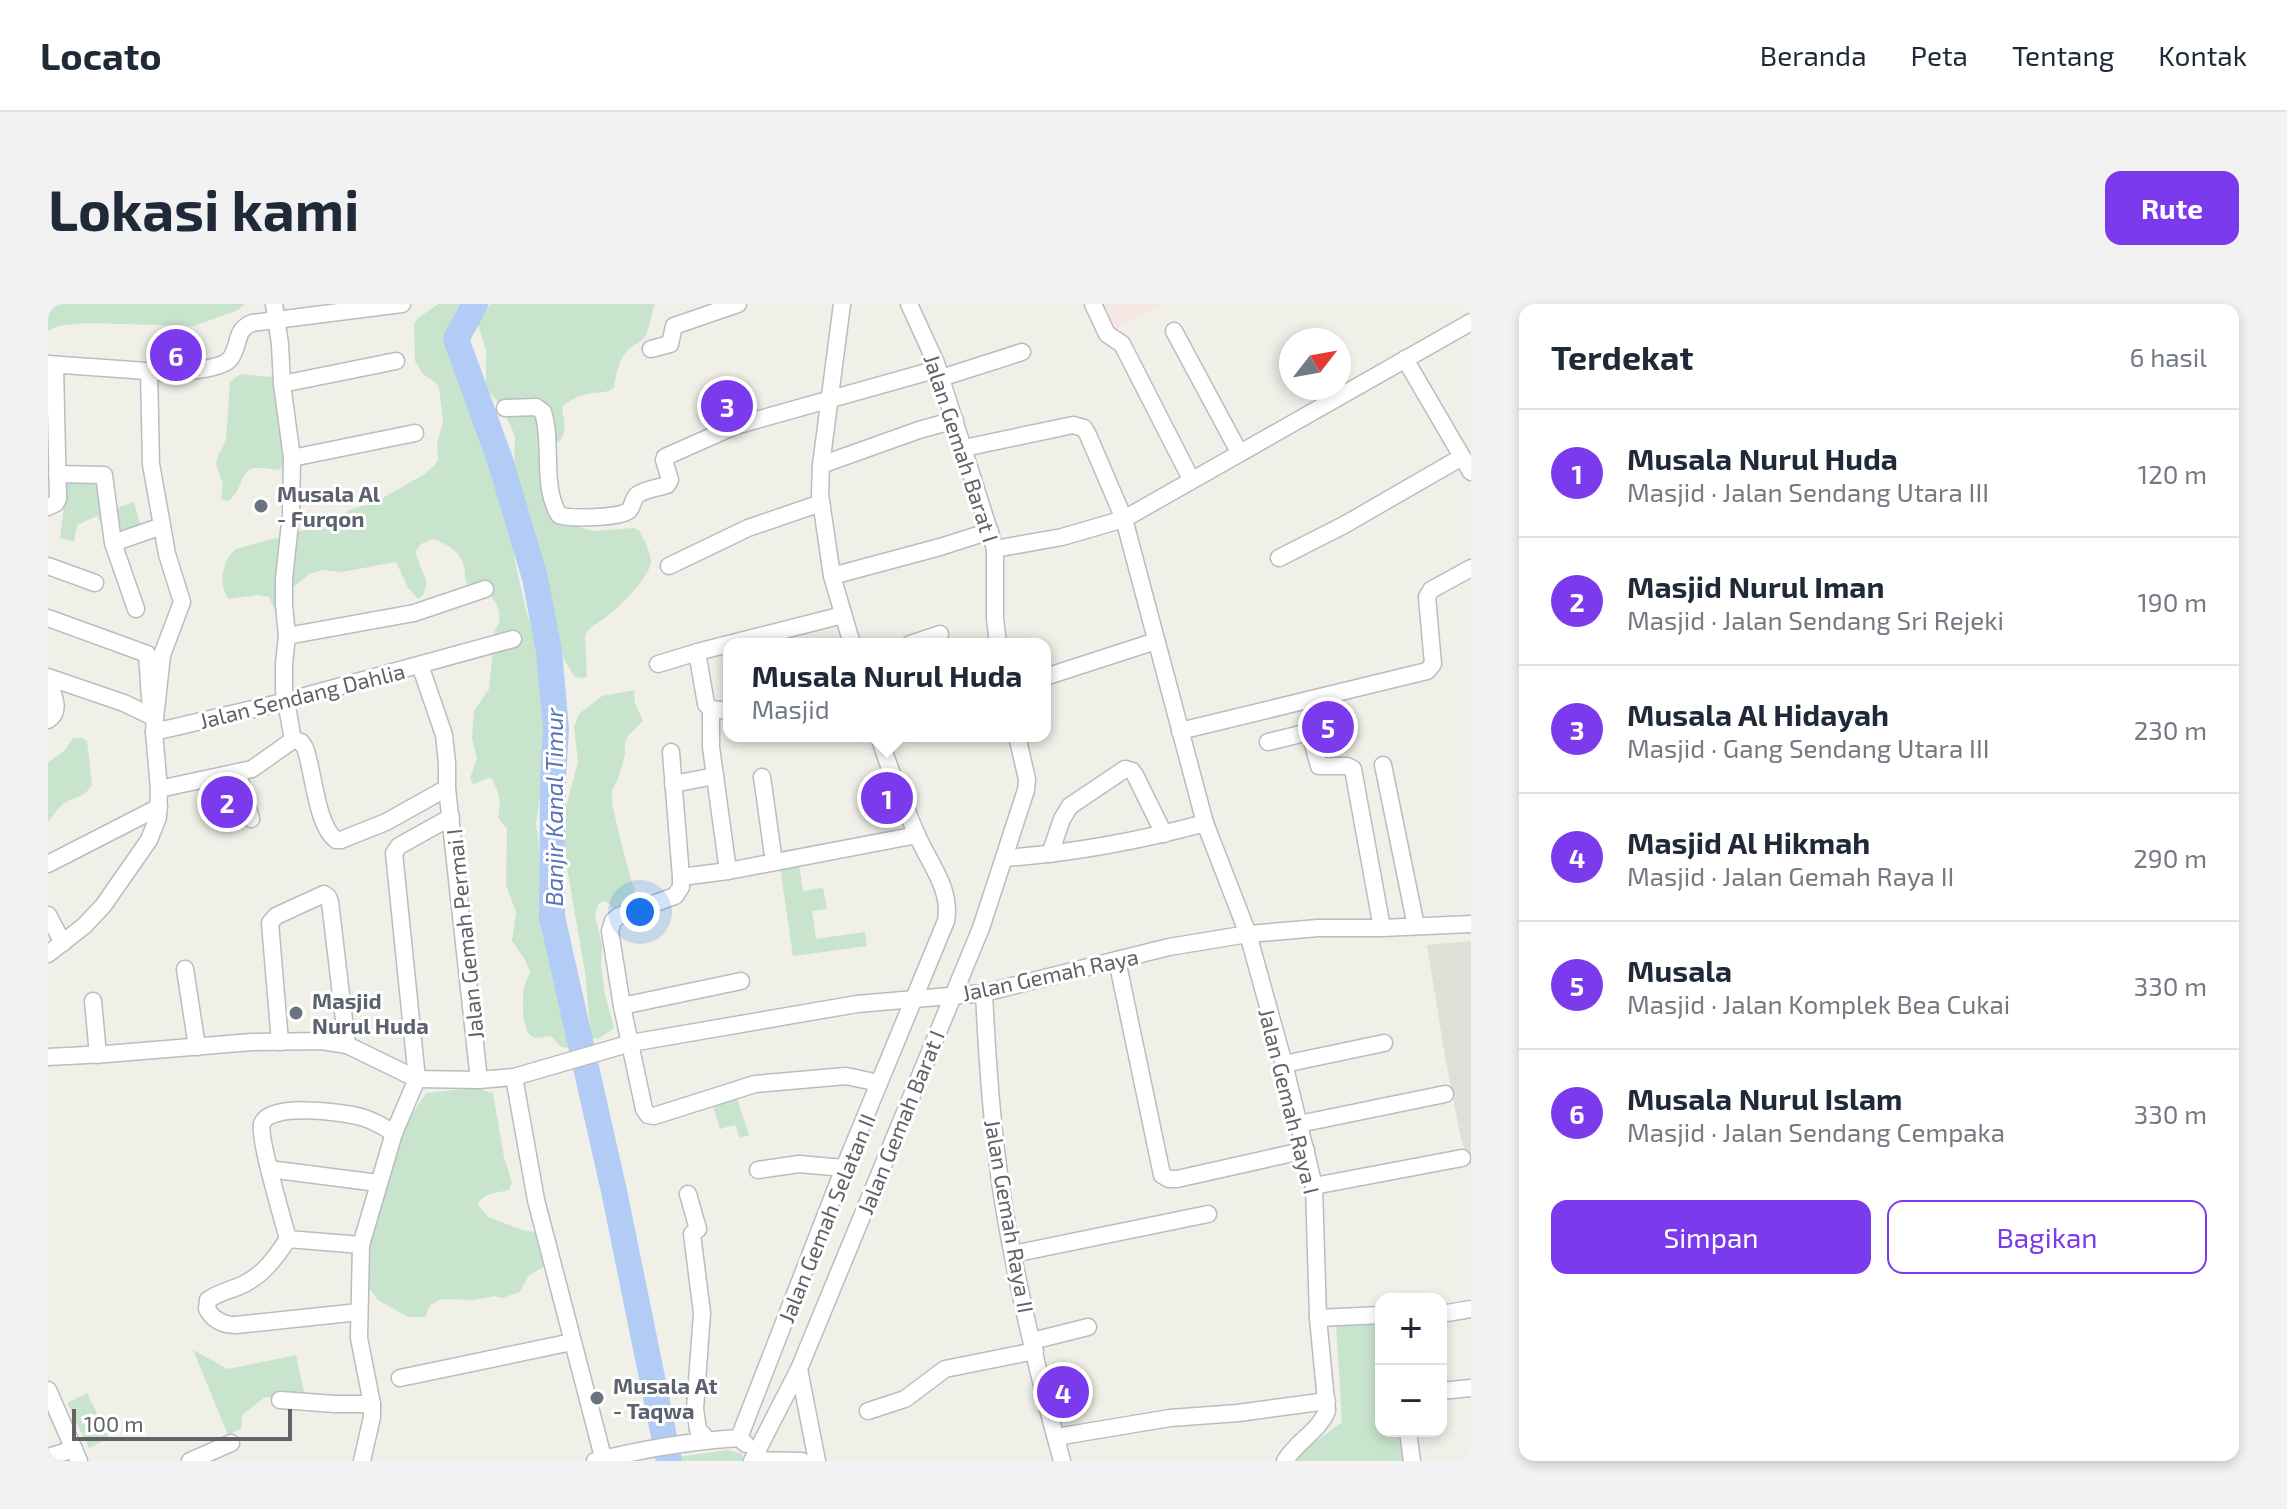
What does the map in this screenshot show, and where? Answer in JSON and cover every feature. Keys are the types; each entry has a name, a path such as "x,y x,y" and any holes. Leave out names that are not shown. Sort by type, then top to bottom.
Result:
{"street":[{"path":"651,349 670,344 674,326 738,304"},
{"path":"842,304 821,465 821,503 832,576 850,638"},
{"name":"Jalan Gemah Barat I","path":"909,304 934,375 955,420 995,549 997,638"},
{"path":"1093,304 1107,334 1122,344 1191,479"},
{"path":"53,503 52,365 175,373 221,365 231,358 244,327 275,312 398,305"},
{"path":"275,312 292,458 291,521 284,579 287,636 284,664 293,740"},
{"path":"995,549 1062,537 1124,519 1471,322"},
{"path":"1174,331 1239,452"},
{"path":"505,408 536,407 543,412 554,506 559,515 568,518 627,512 640,493 669,484 664,460 667,456 735,426 831,398 1022,352"},
{"path":"1279,558 1467,465 1405,359"},
{"path":"282,384 396,361"},
{"path":"149,371 151,464 167,554 182,602 162,655 153,722"},
{"path":"821,465 955,420"},
{"path":"964,448 1073,425 1084,428 1093,443 1124,519 1205,823 1248,934"},
{"path":"292,458 415,433"},
{"path":"54,467 104,475 113,543 136,609"},
{"path":"669,566 748,528 821,503"},
{"path":"113,543 162,526"},
{"path":"832,576 880,565 990,531"},
{"path":"48,566 95,583"},
{"path":"1180,731 1427,671 1433,664 1426,600 1428,594 1471,568"},
{"path":"287,636 414,613 485,589"},
{"path":"752,638 843,615"},
{"path":"48,618 147,654 159,789 156,824 114,893 95,916 48,954"},
{"path":"928,638 940,634"},
{"path":"420,665 513,639"},
{"path":"1051,675 1156,641"},
{"path":"658,664 723,645"},
{"path":"697,652 706,704 711,709 723,710"},
{"name":"Jalan Sendang Dahlia","path":"153,722 287,701 420,665 444,735 447,788"},
{"path":"48,678 124,703 153,722"},
{"path":"48,678 57,709 55,716 48,720"},
{"path":"711,709 711,747 728,871"},
{"path":"1268,742 1305,733 1313,740 1319,766 1347,766 1353,769 1382,928"},
{"path":"159,789 238,773 260,765 293,740"},
{"path":"293,740 301,742 305,748 320,811 329,833 336,840 386,822 447,788"},
{"name":"Jalan Gemah Selatan II","path":"739,1438 844,1168 943,931 948,911 945,891 917,835 881,742"},
{"name":"Jalan Gemah Barat I","path":"754,1458 799,1369 981,928 1026,790 1027,779 1018,742"},
{"path":"671,752 681,887 675,896 619,916 613,921 610,931 644,1109 648,1115 654,1116 755,1084 846,1076 879,1083"},
{"path":"1383,765 1416,926"},
{"path":"1050,854 1070,806 1125,769 1135,775 1164,834"},
{"path":"238,773 251,819"},
{"path":"673,784 715,776"},
{"path":"762,777 774,862"},
{"name":"Jalan Gemah Permai I","path":"447,788 479,1080"},
{"path":"48,864 159,807"},
{"path":"362,1461 372,1404 361,1353 361,1245 394,1133 417,1079 394,853 399,846 451,817"},
{"path":"1005,858 1050,854 1164,834 1205,823"},
{"path":"681,877 917,835"},
{"path":"280,1042 270,923 276,916 326,895 330,902 347,1045"},
{"path":"48,915 63,943"},
{"name":"Jalan Gemah Raya","path":"417,1079 514,1077 631,1043 857,1004 984,993 1169,947 1248,934 1318,928 1471,924"},
{"name":"Jalan Gemah Raya I","path":"1248,934 1314,1186 1318,1318 1327,1401"},
{"path":"1117,960 1162,1175 1177,1179 1306,1150"},
{"path":"185,969 197,1047"},
{"path":"622,1006 741,981"},
{"name":"Jalan Gemah Raya II","path":"984,993 990,1092 1013,1254 1062,1461"},
{"path":"93,1001 98,1055"},
{"path":"48,1057 322,1041 347,1045 417,1079"},
{"path":"1284,1064 1384,1043"},
{"path":"514,1077 536,1200 601,1460 682,1443 739,1438 754,1458 802,1461"},
{"path":"1299,1124 1445,1094"},
{"path":"288,1239 261,1128 269,1115 284,1110 349,1114 371,1120 394,1133"},
{"path":"1314,1186 1462,1158"},
{"path":"758,1170 799,1164 844,1168"},
{"path":"269,1169 378,1183"},
{"path":"688,1194 698,1229 692,1234 702,1313 695,1409 698,1430 708,1440"},
{"path":"1013,1254 1208,1214"},
{"path":"288,1239 361,1245"},
{"path":"288,1239 260,1274 206,1302 213,1318 229,1325 359,1312"},
{"path":"1447,1313 1471,1309"},
{"path":"1318,1318 1375,1315"},
{"path":"868,1411 905,1399 945,1369 1033,1346 1088,1327"},
{"path":"400,1378 572,1342"},
{"path":"799,1369 817,1461"},
{"path":"1447,1390 1471,1388"},
{"path":"48,1390 76,1455 48,1457"},
{"path":"280,1400 372,1404"},
{"path":"1056,1437 1170,1418 1327,1401 1325,1415 1285,1461"},
{"path":"1409,1437 1412,1461"},
{"path":"190,1461 231,1443"}],"shaded area":[{"path":"1103,304 1163,304 1112,331"},
{"path":"1471,941 1471,1168 1461,1139 1427,945"}],"green space":[{"path":"48,304 245,304 238,310 194,326 85,323 58,326 48,331"},
{"path":"438,304 461,304 456,310 452,336 456,362 490,454 515,544 514,557 526,610 540,654 546,755 536,824 542,915 557,976 557,997 570,1042 567,1048 560,1046 551,1036 531,1036 525,1026 523,995 530,971 512,941 516,912 506,885 507,829 498,818 499,797 491,778 473,785 470,778 477,759 472,739 474,711 489,689 495,630 500,619 495,602 486,592 467,583 457,552 433,539 421,544 415,552 427,583 418,599 408,588 396,562 342,572 322,570 309,574 290,590 282,613 275,610 269,597 257,595 229,599 223,587 225,566 236,549 324,525 352,509 374,503 434,466 438,460 437,443 443,422 439,388 423,374 415,361 414,324"},
{"path":"490,304 655,304 646,335 627,351 621,361 614,388 580,396 562,406 564,432 547,451 559,521 593,531 639,530 651,560 646,574 634,590 585,635 587,677 574,676 553,640 540,573 514,472 515,436 501,405 486,389 486,350 477,322 479,315"},
{"path":"240,374 273,377 283,464 281,470 250,470 236,493 227,501 221,499 223,484 216,465 226,440 230,382"},
{"path":"100,472 114,509 134,502 142,531 119,538 103,529 97,516 77,525 74,542 60,538 64,507 63,478"},
{"path":"634,690 635,703 643,721 625,742 625,755 612,791 612,804 635,893 627,904 614,910 604,901 598,904 595,916 602,944 601,965 614,1028 598,1039 591,1037 585,972 566,862 566,807 578,762 574,727 579,714 602,696"},
{"path":"73,738 87,741 92,785 82,795 62,805 48,822 48,763 66,749"},
{"path":"799,864 803,891 823,888 827,909 812,911 816,939 865,932 867,946 793,956 780,867"},
{"path":"474,1088 493,1093 504,1157 512,1182 509,1190 486,1196 478,1205 488,1217 525,1231 538,1232 547,1265 529,1275 520,1292 502,1298 442,1299 430,1305 425,1317 408,1317 378,1300 369,1288 366,1258 379,1203 406,1124 426,1093"},
{"path":"736,1095 749,1135 740,1138 735,1125 720,1129 712,1103"},
{"path":"1375,1320 1375,1437 1404,1437 1408,1461 1293,1461 1342,1422 1336,1324"},
{"path":"193,1350 228,1369 296,1355 304,1392 264,1398 242,1415 241,1429 228,1435"},
{"path":"87,1393 109,1438 89,1448 67,1403"},
{"path":"728,1450 742,1454 744,1461 678,1461 677,1457"}],"waterway":[{"name":"Banjir Kanal Timur","path":"475,304 456,339 500,460 535,578 549,651 556,729 552,917 614,1191 669,1461"}],"place":[{"name":"Musala Nurul Islam","path":"176,355"},
{"name":"Musala Al Hidayah","path":"727,406"},
{"name":"Musala Al - Furqon","path":"261,506"},
{"name":"Musala","path":"1328,727"},
{"name":"Musala Nurul Huda","path":"887,798"},
{"name":"Masjid Nurul Iman","path":"227,802"},
{"name":"Masjid Nurul Huda","path":"296,1013"},
{"name":"Masjid Al Hikmah","path":"1063,1392"},
{"name":"Musala At - Taqwa","path":"597,1398"}]}
